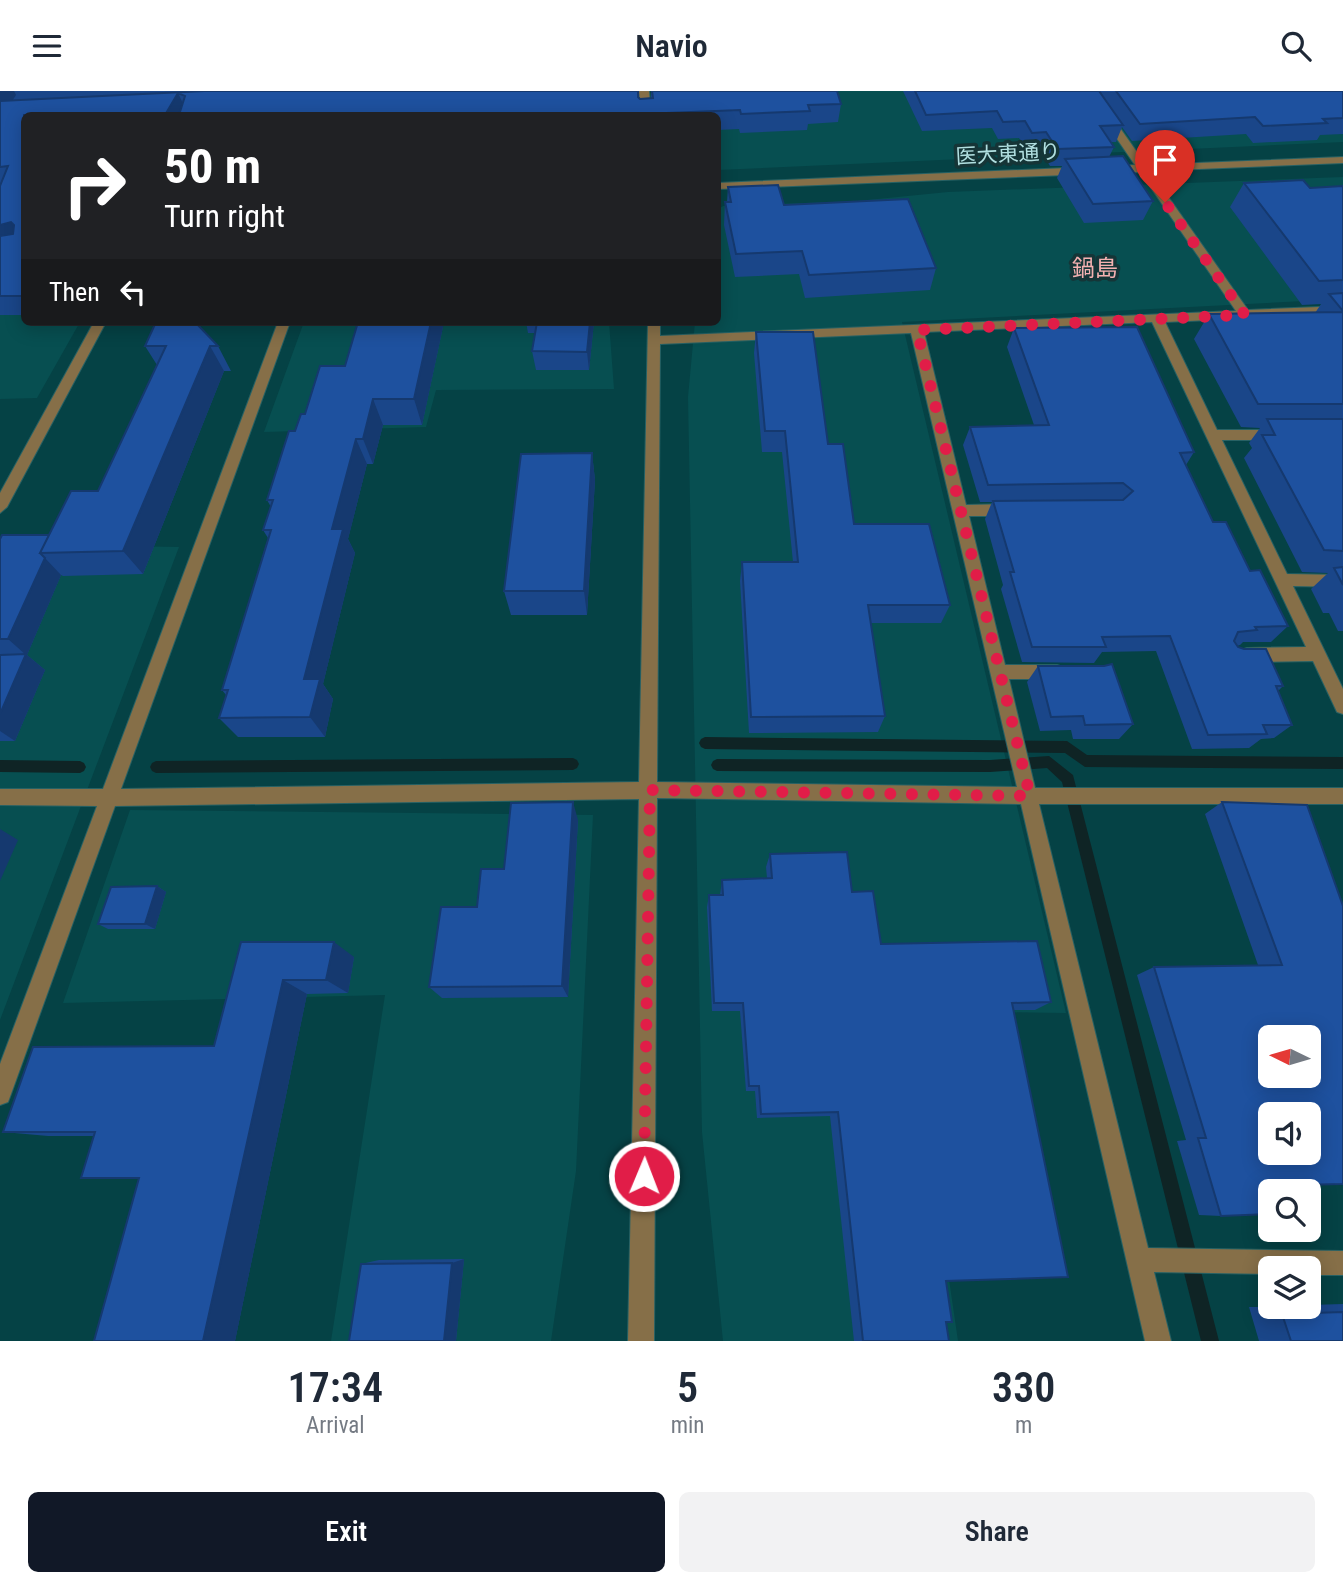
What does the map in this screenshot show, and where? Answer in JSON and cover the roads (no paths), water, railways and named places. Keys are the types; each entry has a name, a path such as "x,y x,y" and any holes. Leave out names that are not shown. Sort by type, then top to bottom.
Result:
{"street":[{"path":"644,91 646,112"},
{"path":"1089,91 1245,315"},
{"name":"医大東通り","path":"721,186 1343,160"},
{"path":"641,1341 654,331 917,330 1343,310"},
{"path":"1157,319 1343,707"},
{"path":"0,507 98,326"},
{"path":"0,1094 283,326"},
{"path":"917,330 1158,1341"},
{"path":"1213,435 1291,435"},
{"path":"961,511 1029,510"},
{"path":"1282,580 1343,581"},
{"path":"1229,655 1318,654"},
{"path":"1000,672 1079,672"},
{"path":"0,797 1028,787 1052,796 1343,796"},
{"path":"1139,1261 1343,1263"}],"waterway":[{"path":"705,743 1067,747 1085,761 1343,763"},
{"path":"717,765 990,766 1049,762 1068,779 1210,1341"},
{"path":"156,767 573,764"},
{"path":"0,766 80,767"}],"district":[{"name":"鍋島","path":"1095,268"}]}
